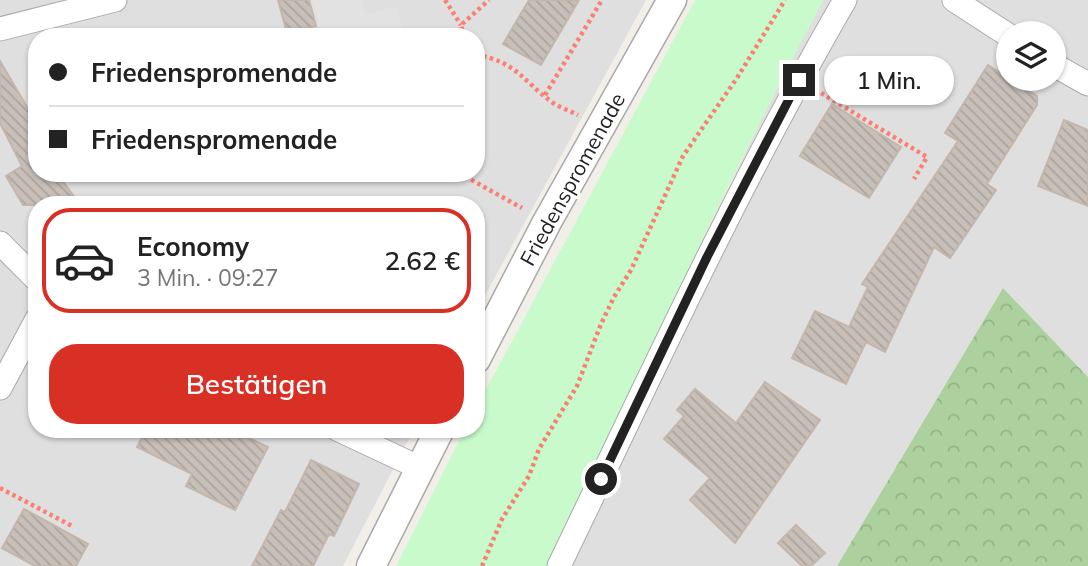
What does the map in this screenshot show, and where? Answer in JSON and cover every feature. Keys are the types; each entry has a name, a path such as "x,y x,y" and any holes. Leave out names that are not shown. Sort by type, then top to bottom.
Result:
{"street":[{"path":"0,29 115,0"},
{"name":"Friedenspromenade","path":"485,342 547,222 672,0"},
{"path":"559,566 707,257 799,80 845,0"},
{"path":"954,0 996,27"},
{"path":"1066,72 1088,84"},
{"path":"0,243 28,271"},
{"path":"0,388 28,336"},
{"path":"356,438 420,468"},
{"path":"371,566 435,438"}],"path":[{"path":"445,0 462,28"},
{"path":"461,25 489,0"},
{"path":"545,95 602,0"},
{"path":"482,566 502,519 529,476 538,449 577,386 601,324 631,270 683,156 737,78 785,0"},
{"path":"485,56 494,58 521,73 553,103 600,127"},
{"path":"799,80 928,157 914,178"},
{"path":"474,182 547,222"},
{"path":"0,488 72,526"}],"shaded area":[{"path":"0,0 646,0 485,295 485,196 28,196 28,438 409,438 343,566 0,566"},
{"path":"312,0 362,0 366,15 396,6 402,28 320,28"},
{"path":"823,0 1088,0 1088,377 1003,288 837,566 547,566 679,288"}],"green space":[{"path":"695,0 823,0 716,211 547,566 396,566 460,438 485,438 485,391"},
{"path":"1003,288 1088,377 1088,566 837,566"}],"building":[{"path":"278,0 309,0 316,26 286,28"},
{"path":"529,0 579,0 541,65 503,44"},
{"path":"0,61 28,109 28,182 63,182 74,196 28,196 28,205 23,205 6,176 22,166 0,123"},
{"path":"988,65 996,70 996,91 1029,91 1037,96 1037,105 987,184 996,190 950,258 934,247 885,352 866,342 846,384 792,358 815,311 849,327 868,287 862,284 958,141 945,133"},
{"path":"832,104 901,147 869,198 800,156"},
{"path":"1064,120 1088,130 1088,206 1038,186"},
{"path":"765,382 820,420 735,543 690,500 710,478 664,439 684,416 677,410 695,389 736,423"},
{"path":"142,438 249,438 268,447 235,510 186,486 192,474 137,447"},
{"path":"311,460 359,484 334,536 329,534 313,566 252,566 281,510 285,512"},
{"path":"24,509 88,544 76,566 35,566 2,548"},
{"path":"796,525 825,553 811,566 802,566 778,543"}],"route":[{"path":"601,479 707,257 799,80"}]}
